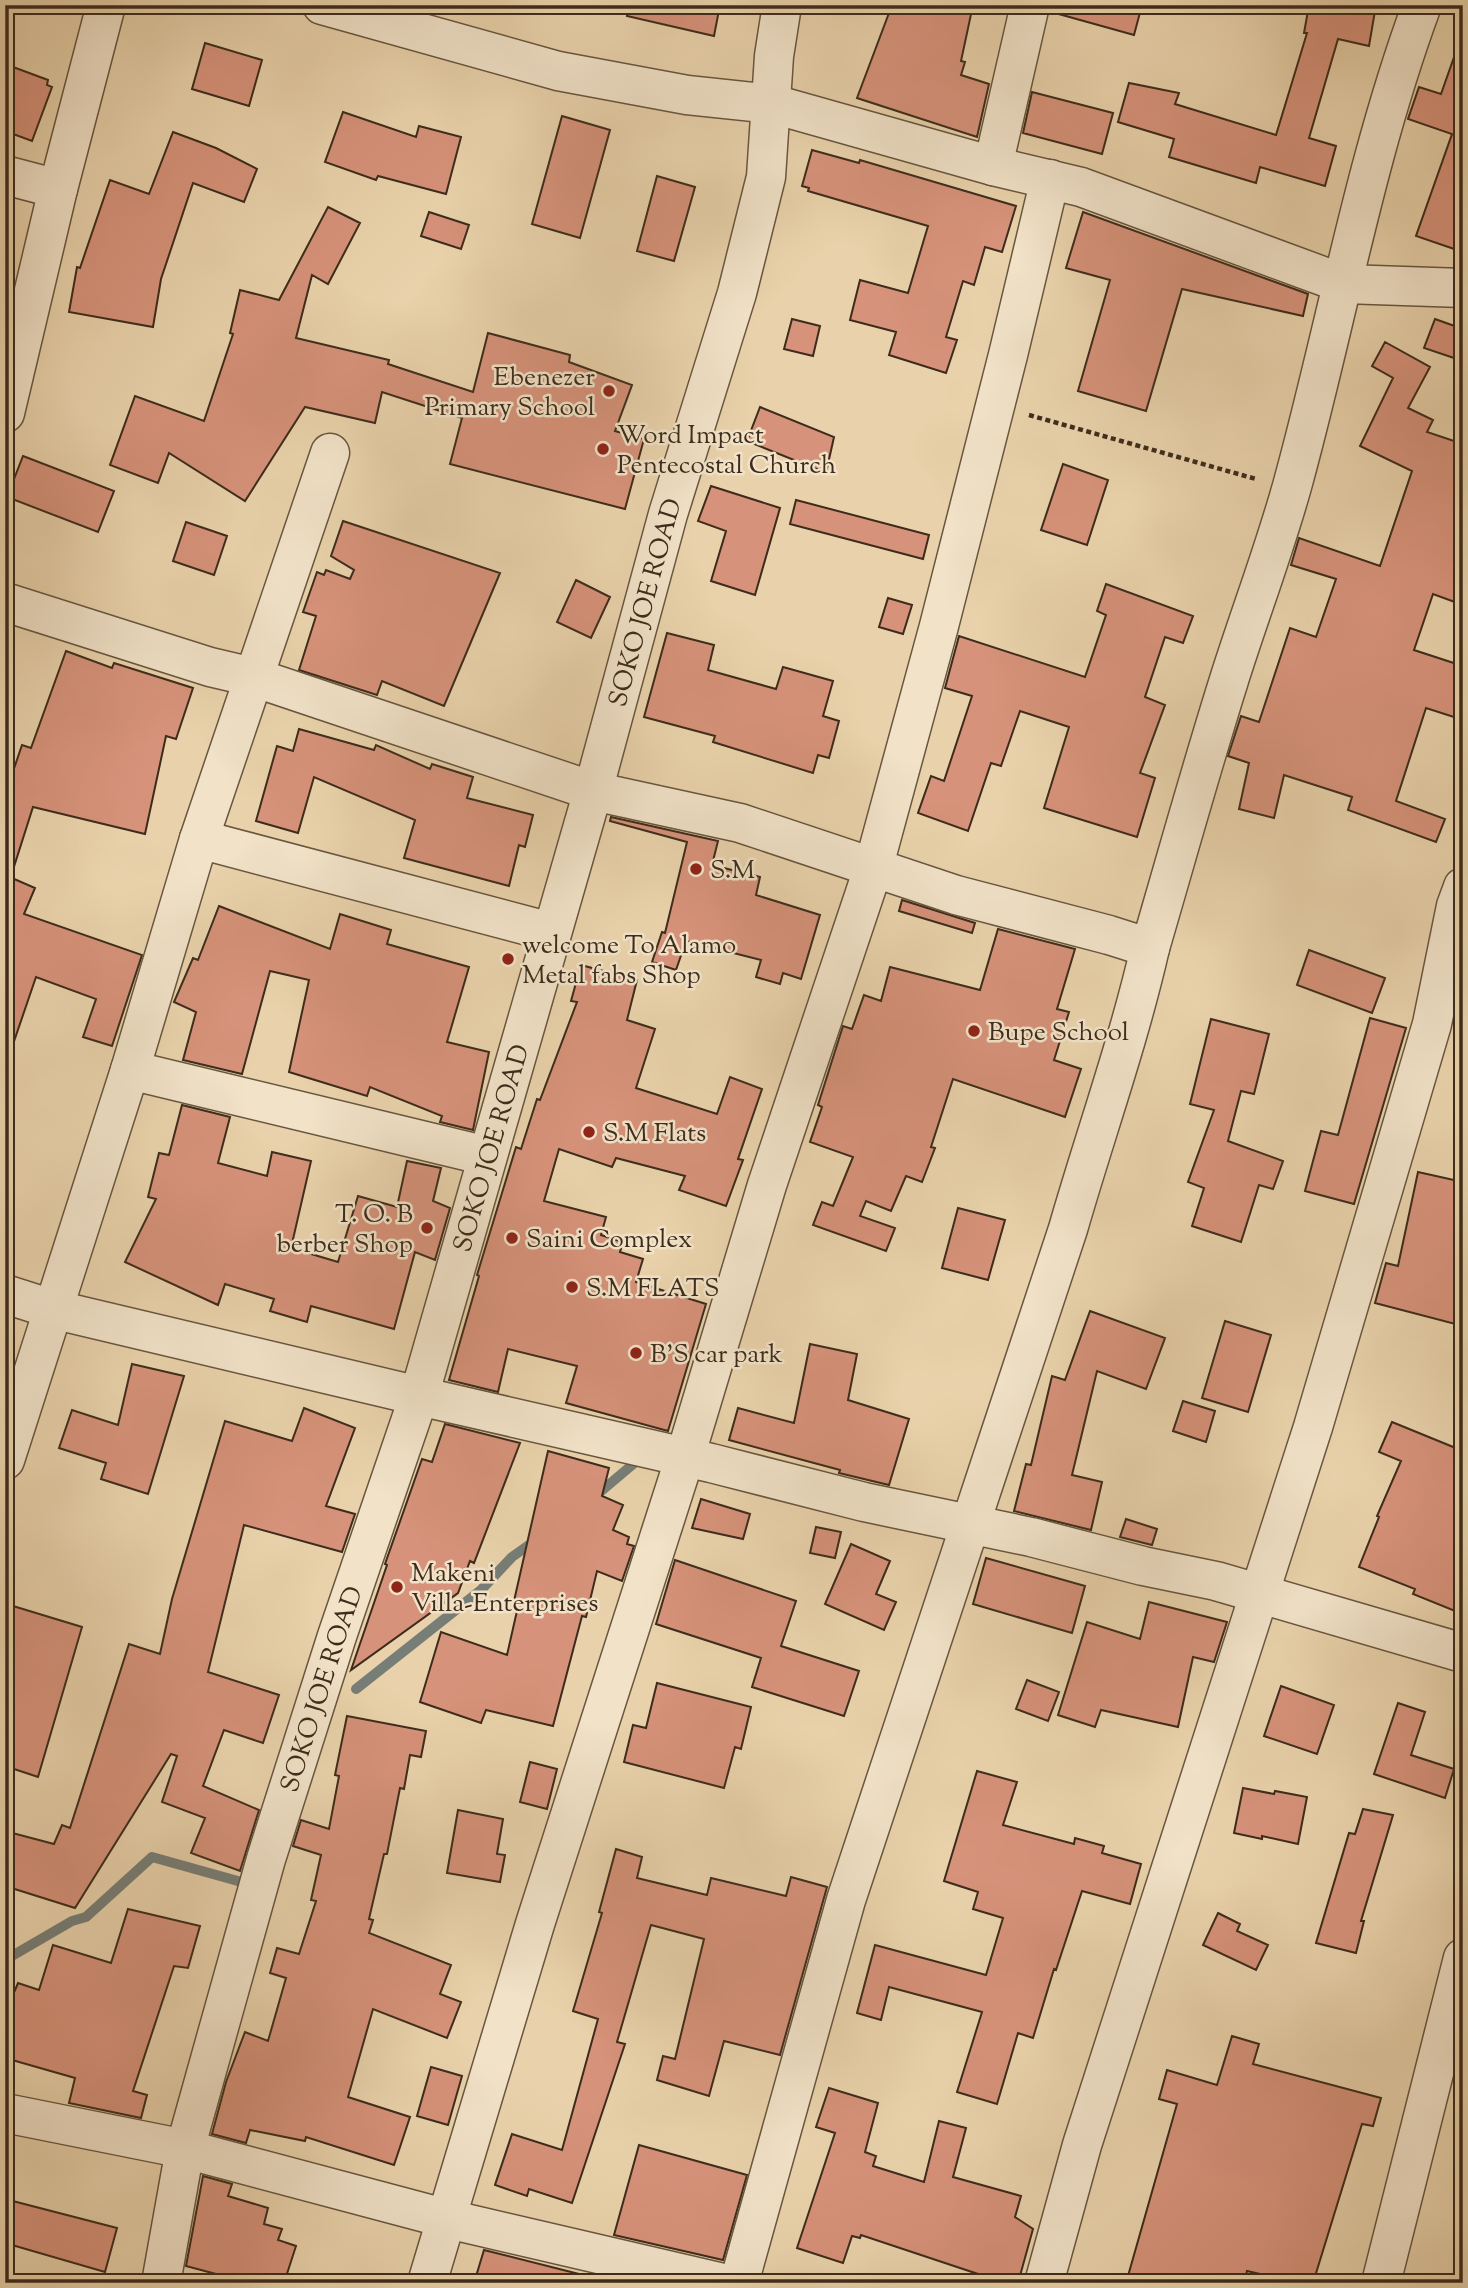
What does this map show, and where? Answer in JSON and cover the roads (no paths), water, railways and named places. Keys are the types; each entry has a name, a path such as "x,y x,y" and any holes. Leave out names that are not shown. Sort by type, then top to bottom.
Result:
{"street":[{"path":"5,413 58,189 106,5"},
{"path":"323,5 558,71 687,95 773,104 993,166 1081,187 1344,284 1463,288"},
{"name":"SOKO JOE ROAD","path":"162,2283 185,2149 265,1858 419,1396 593,791 668,514 737,293 766,177 773,104 774,56 782,5"},
{"path":"993,166 1030,5"},
{"path":"739,2283 846,1900 972,1524 1125,1047 1150,948 1229,681 1291,489 1344,284 1354,230 1397,72 1422,5"},
{"path":"5,175 58,189"},
{"path":"427,2283 540,1911 685,1457 766,1185 873,869 939,625 1050,179"},
{"path":"5,1460 131,1070 199,839 330,453"},
{"path":"5,602 209,667 253,677 593,791 740,823 956,895 1150,948"},
{"path":"199,839 551,932"},
{"path":"1044,2283 1082,2144 1313,1427 1428,1037 1450,999 1463,887"},
{"path":"131,1070 487,1156"},
{"path":"5,1294 52,1309 685,1457 864,1502 972,1524 1216,1581 1463,1653"},
{"path":"1381,2283 1463,1958"},
{"path":"5,2113 185,2149 448,2220 723,2283"}],"waterway":[{"path":"593,1498 638,1460"},
{"path":"356,1689 481,1590 512,1557 536,1540"},
{"path":"5,1960 72,1921 86,1917 152,1857 245,1883 247,1878"}],"place":[{"name":"Ebenezer Primary School","path":"609,391"},
{"name":"Word Impact Pentecostal Church","path":"603,449"},
{"name":"S.M","path":"696,869"},
{"name":"welcome To Alamo Metal fabs Shop","path":"508,959"},
{"name":"Bupe School","path":"974,1031"},
{"name":"S.M Flats","path":"589,1132"},
{"name":"T. O. B berber Shop","path":"427,1228"},
{"name":"Saini Complex","path":"512,1238"},
{"name":"S.M FLATS","path":"572,1287"},
{"name":"B'S car park","path":"636,1353"},
{"name":"Makeni Villa-Enterprises","path":"397,1587"}]}
